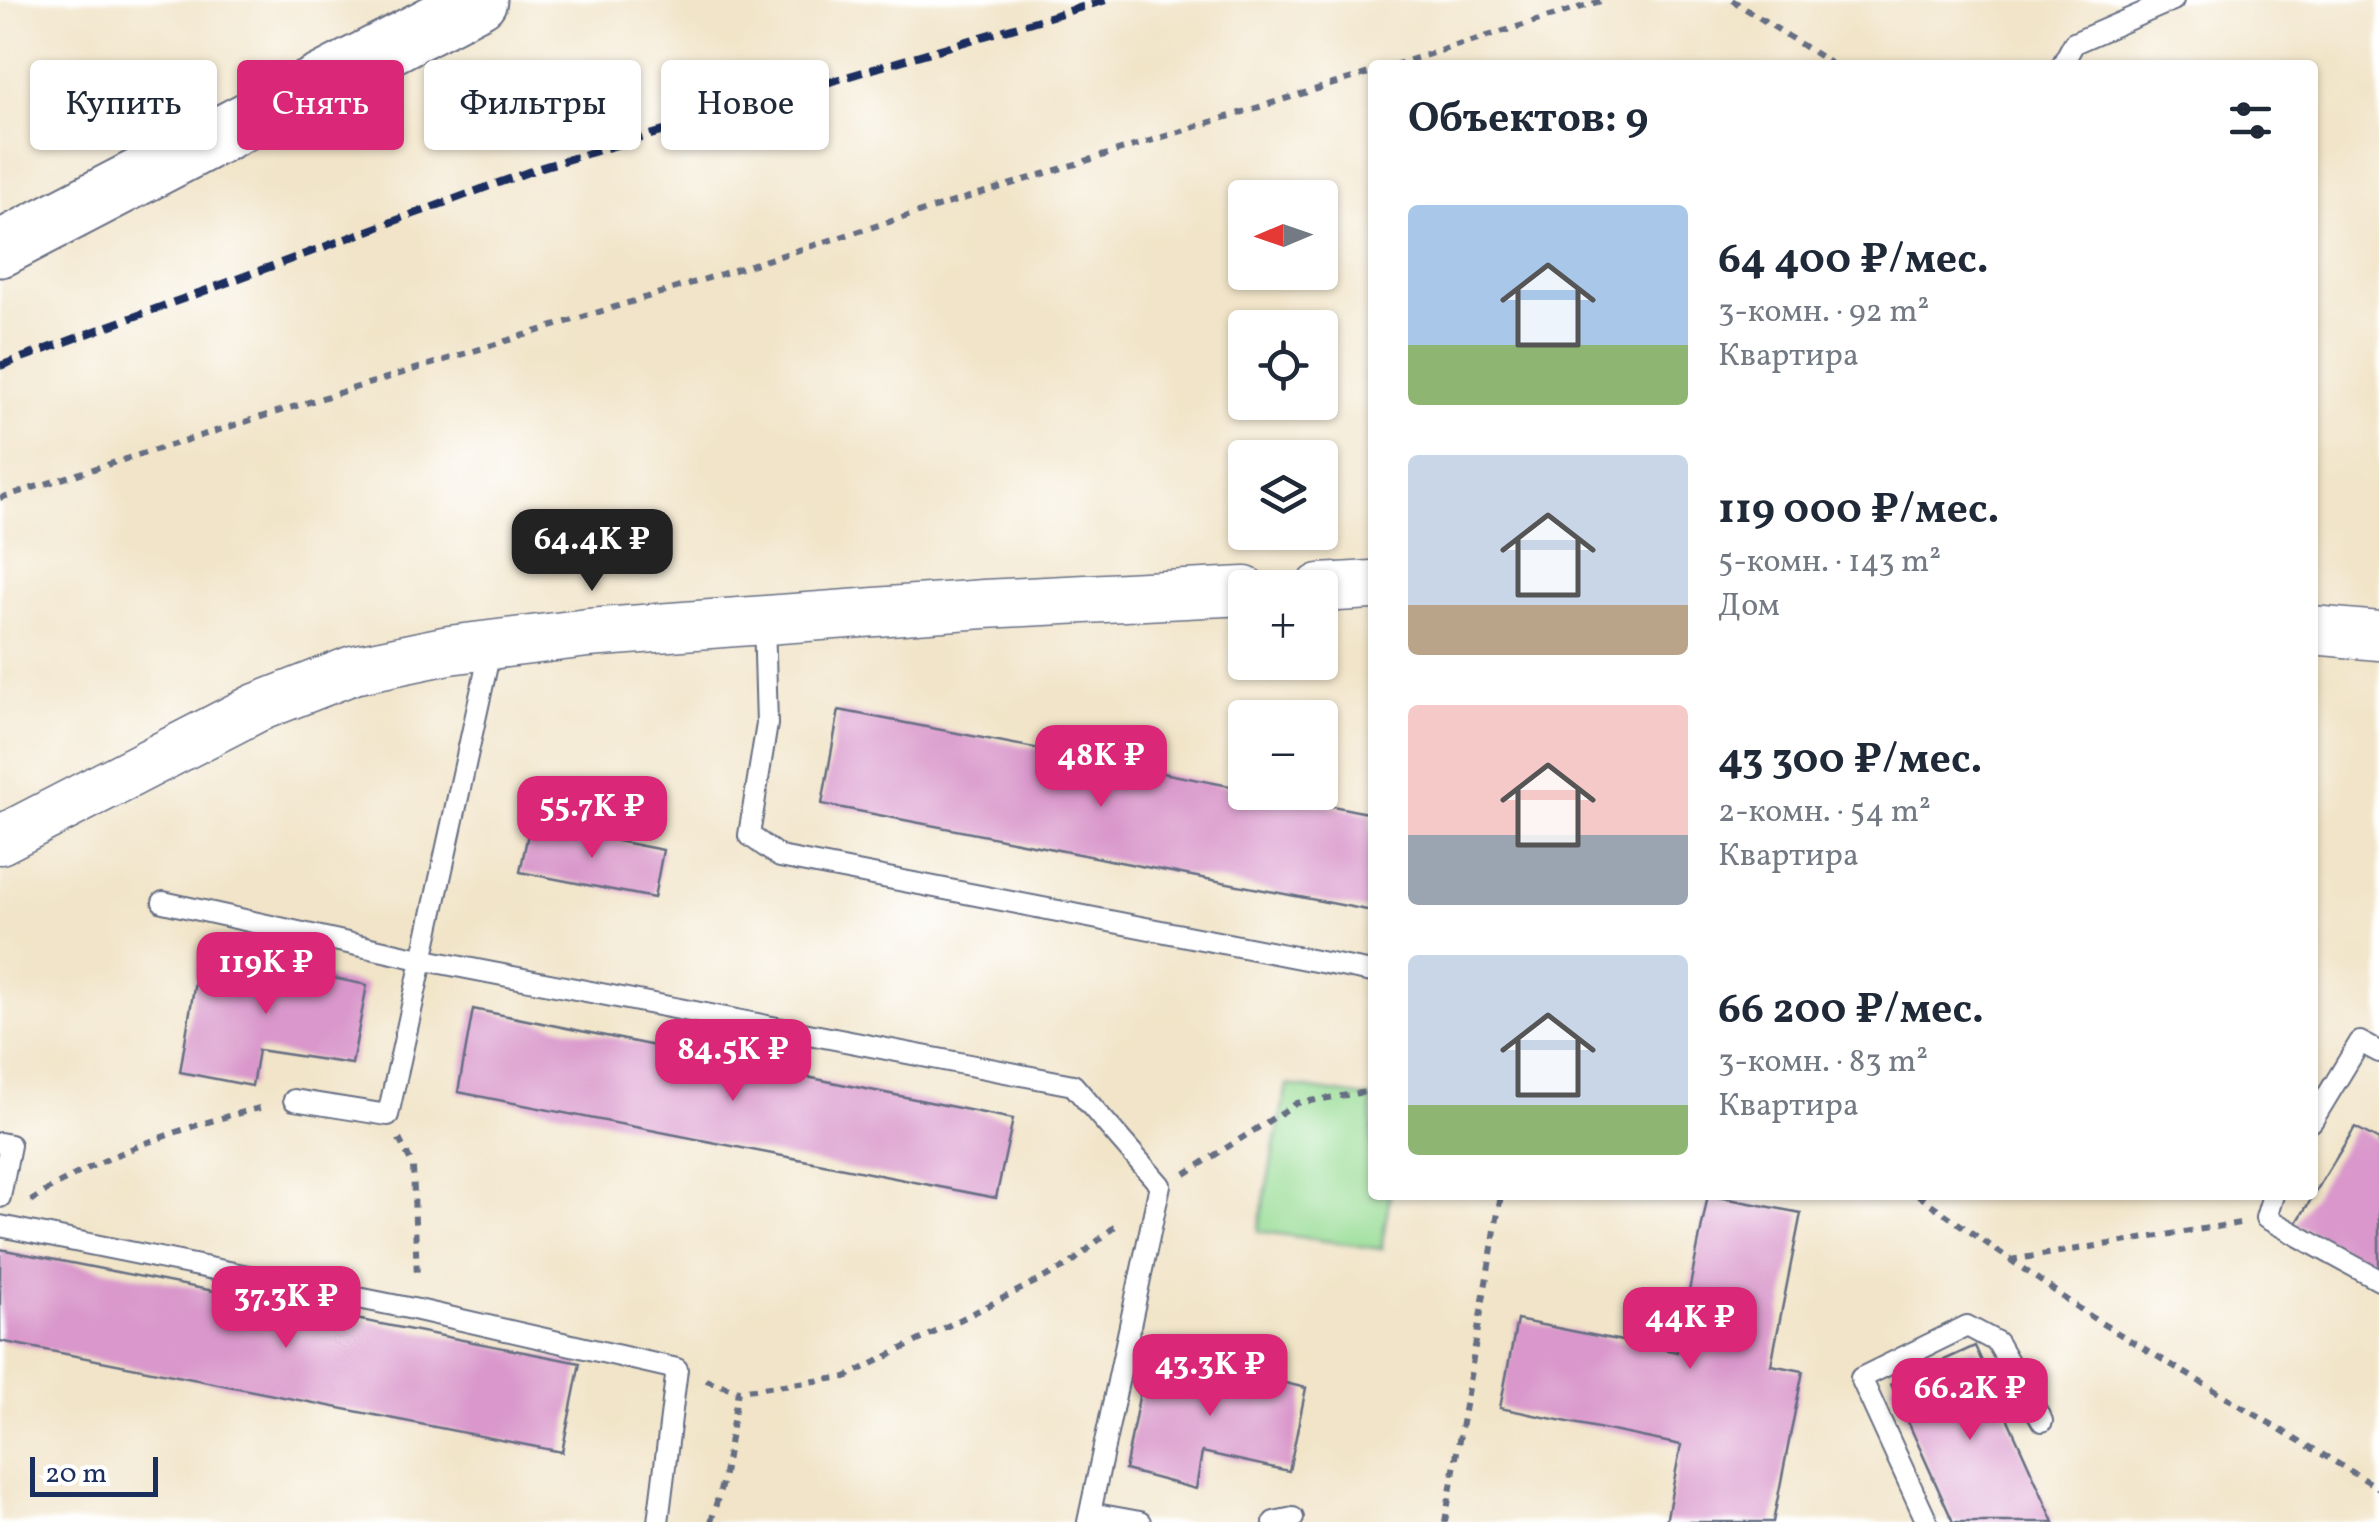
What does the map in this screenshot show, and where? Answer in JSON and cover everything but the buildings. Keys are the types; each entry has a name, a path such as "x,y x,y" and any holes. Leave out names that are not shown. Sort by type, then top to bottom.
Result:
{"main road":[{"path":"0,249 479,0"}],"street":[{"path":"1338,587 1368,585"},
{"path":"0,840 256,708 353,670 448,650 588,633 984,604 1228,592"},
{"path":"2318,631 2379,636"}],"lane":[{"path":"2065,60 2074,44 2173,0"},
{"path":"764,620 766,724 749,835 780,857 1368,971"},
{"path":"294,1100 388,1116 492,644"},
{"path":"162,902 420,959 1073,1085 1160,1185 1089,1518 1140,1522"},
{"path":"2318,1111 2360,1042 2379,1052"},
{"path":"0,1143 10,1145 8,1204"},
{"path":"2271,1200 2266,1218 2379,1280"},
{"path":"0,1226 418,1310 677,1369 658,1522"},
{"path":"1927,1522 1861,1378 1967,1326 1996,1342 2042,1422"}],"path":[{"path":"1410,60 1604,0"},
{"path":"1732,0 1825,60"},
{"path":"0,498 1368,73"},
{"path":"711,1522 724,1480 738,1391 846,1377 1069,1265 1158,1191 1297,1102 1368,1091"},
{"path":"8,1204 65,1177 218,1118 294,1100"},
{"path":"388,1116 413,1166 418,1310"},
{"path":"1445,1522 1500,1200"},
{"path":"1925,1200 2096,1320 2379,1488"},
{"path":"2010,1260 2266,1218"}],"green space":[{"path":"1287,1085 1368,1097 1368,1200 1389,1200 1381,1249 1258,1231"}],"railway":[{"path":"0,366 539,168 1106,0"}]}
